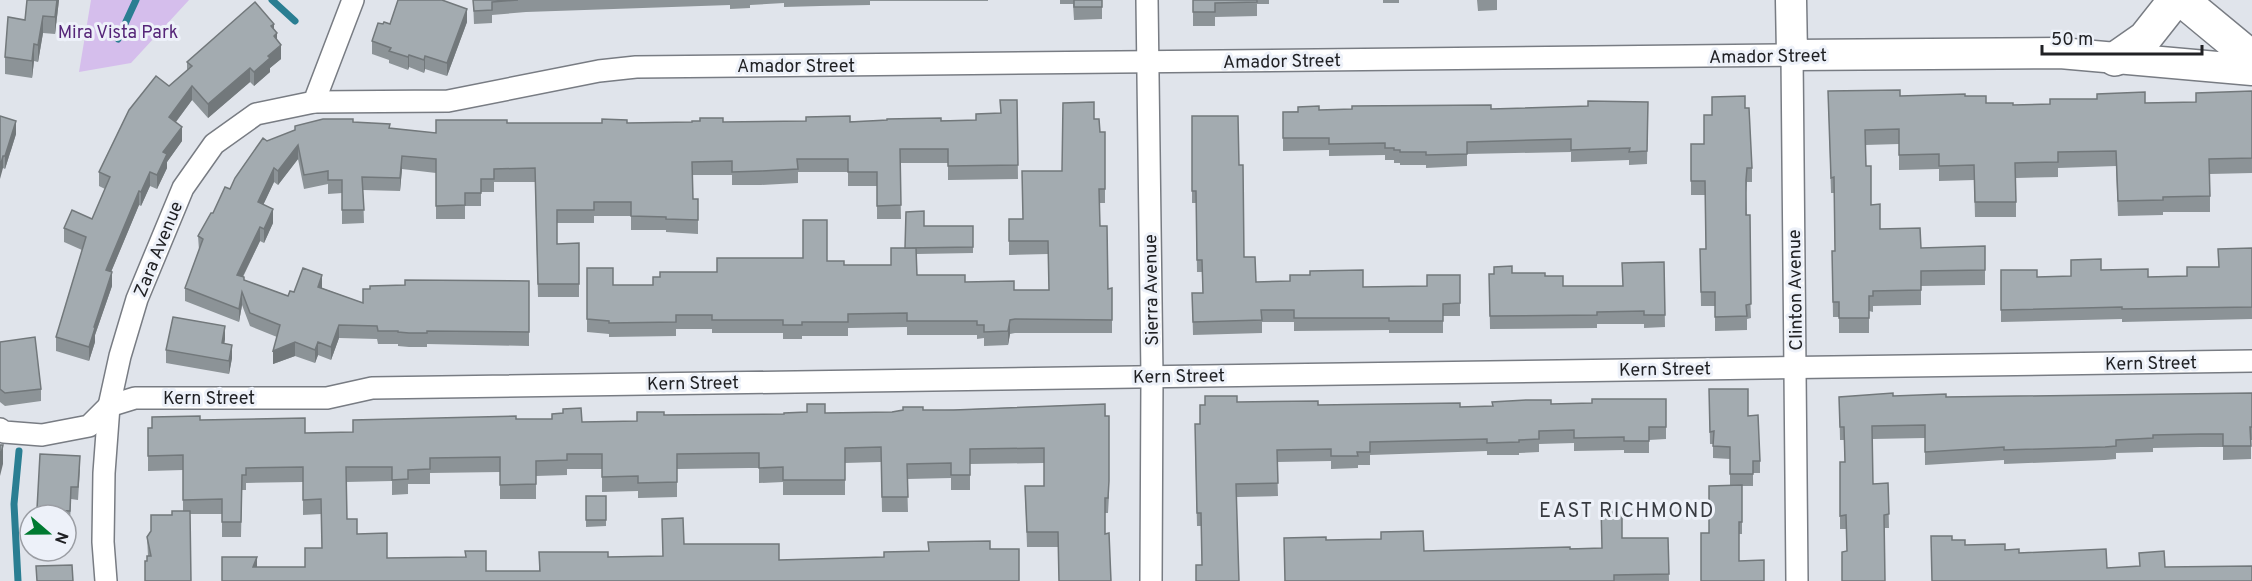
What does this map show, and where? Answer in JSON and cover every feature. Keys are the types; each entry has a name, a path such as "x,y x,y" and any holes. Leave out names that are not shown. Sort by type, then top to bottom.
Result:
{"highway":[{"path":"2115,59 2145,38 2175,0"},
{"path":"2182,0 2252,58"}],"street":[{"path":"314,102 353,0"},
{"name":"Sierra Avenue","path":"1147,0 1152,376 1150,581"},
{"name":"Clinton Avenue","path":"1791,0 1797,581"},
{"name":"Amador Street","path":"314,102 448,101 599,71 636,67 2060,53 2252,70"},
{"name":"Zara Avenue","path":"106,581 103,542 104,473 109,406 120,356 137,299 183,188 214,144 256,114 314,102"},
{"name":"Kern Street","path":"109,406 135,398 327,398 372,388 2252,361"},
{"path":"0,429 4,432 42,435 80,428 89,426 109,406"}],"green space":[{"name":"Mira Vista Park","path":"91,0 189,0 131,63 79,72"}],"building":[{"path":"27,0 57,0 55,17 43,16 38,45 34,44 32,61 5,57 8,17 25,20"},
{"path":"398,0 442,0 467,9 447,63 425,56 424,60 409,55 408,57 389,51 391,48 372,41 378,23 390,24"},
{"path":"473,0 518,0 492,2 492,10 474,11"},
{"path":"1074,0 1102,0 1102,7 1074,7"},
{"path":"1193,0 1257,0 1257,2 1215,3 1215,12 1193,12"},
{"path":"255,2 274,24 271,26 277,33 274,36 281,45 254,72 250,68 208,104 192,86 169,117 182,127 163,152 167,154 157,175 150,172 141,192 139,191 106,270 112,272 89,347 56,337 86,237 64,228 72,210 92,219 110,177 99,172 129,110 156,76 169,86 192,66 187,62"},
{"path":"1900,90 1900,96 1965,94 1965,96 1986,96 1986,103 2013,103 2013,105 2050,104 2050,99 2097,99 2097,94 2145,92 2145,103 2196,102 2196,93 2252,91 2252,158 2209,159 2210,196 2118,201 2116,151 2058,152 2058,162 2015,163 2016,202 1975,202 1974,165 1939,166 1939,154 1899,155 1899,129 1865,130 1866,166 1871,166 1871,205 1880,204 1880,229 1920,228 1921,248 1985,246 1985,270 1921,271 1921,290 1873,291 1873,296 1869,296 1869,318 1839,318 1839,302 1833,302 1834,177 1831,178 1828,91"},
{"path":"1745,96 1745,108 1749,108 1752,168 1747,168 1746,180 1746,215 1750,215 1751,304 1746,305 1747,316 1715,317 1715,292 1701,292 1700,249 1706,249 1705,181 1691,181 1691,144 1704,144 1704,115 1712,115 1712,97"},
{"path":"1000,100 1017,100 1018,165 948,166 948,149 900,149 901,205 877,206 877,172 848,172 848,159 797,159 798,169 732,172 732,161 692,162 693,199 698,199 698,220 631,216 631,202 594,202 594,210 557,210 557,244 579,243 579,284 538,284 535,168 494,169 494,179 481,179 481,193 465,193 465,205 436,206 436,159 402,156 400,178 362,177 364,210 342,210 342,180 328,180 328,171 304,175 298,145 278,171 274,168 258,202 273,209 264,229 260,227 237,275 244,277 244,280 288,296 290,291 294,292 303,268 322,275 318,287 363,303 363,289 370,289 370,286 405,285 405,280 529,281 529,332 427,331 427,333 409,333 378,331 377,326 339,325 331,347 318,342 315,350 295,342 273,351 280,325 250,313 242,292 239,309 185,288 203,239 198,236 213,213 225,187 230,189 263,138 267,141 295,130 295,126 323,119 353,119 353,122 390,124 389,128 436,133 436,120 602,123 602,119 627,120 627,123 692,122 700,121 700,118 723,118 723,122 806,121 806,117 850,116 850,122 941,118 941,121 976,120 976,114 1001,113"},
{"path":"1588,101 1648,102 1647,151 1629,152 1630,148 1571,150 1571,139 1467,142 1467,154 1426,155 1426,152 1400,152 1394,148 1385,148 1385,143 1329,144 1329,138 1283,138 1283,112 1298,112 1298,107 1319,106 1319,110 1352,109 1352,106 1491,105 1491,109 1588,106"},
{"path":"1094,102 1094,119 1099,119 1100,132 1105,132 1105,189 1099,189 1100,226 1107,226 1108,289 1112,288 1112,320 1015,319 1010,320 1008,331 984,332 984,325 977,325 977,321 907,321 907,313 848,314 848,322 802,322 802,325 783,325 783,320 712,320 712,315 676,315 676,322 609,323 609,321 587,319 587,268 613,268 613,285 653,285 653,277 660,277 660,272 717,272 717,258 803,258 803,220 827,220 827,261 844,261 844,265 891,265 891,248 916,248 917,275 965,275 965,282 1014,281 1014,290 1049,290 1048,241 1009,241 1009,219 1023,219 1022,171 1062,171 1063,103"},
{"path":"0,116 16,121 0,167"},
{"path":"1192,116 1238,116 1239,165 1243,165 1244,257 1255,257 1256,282 1290,281 1290,275 1310,275 1310,271 1363,270 1363,287 1427,286 1427,275 1460,275 1460,303 1443,304 1443,321 1389,321 1389,318 1294,318 1294,310 1261,310 1262,320 1193,322 1192,293 1203,293 1202,260 1197,260 1196,191 1192,191"},
{"path":"924,211 924,226 973,226 973,247 905,248 906,212"},
{"path":"2252,248 2252,307 2001,310 2001,270 2037,270 2037,277 2071,276 2071,260 2101,259 2101,270 2148,269 2148,277 2187,276 2187,267 2219,267 2218,249"},
{"path":"1664,262 1665,315 1644,315 1644,311 1597,312 1597,315 1490,316 1489,274 1494,274 1494,267 1512,266 1512,273 1545,273 1545,276 1563,276 1563,286 1623,286 1622,263"},
{"path":"173,317 225,326 222,343 232,345 229,361 166,350"},
{"path":"35,337 41,389 5,393 0,389 0,342"},
{"path":"1709,389 1748,389 1748,416 1758,415 1760,461 1753,461 1753,474 1730,474 1730,447 1713,446 1714,431 1710,432"},
{"path":"1893,393 1893,396 1946,394 1946,397 2252,393 2251,446 2223,446 2223,434 2200,434 2153,435 2153,438 2116,440 2116,446 2105,447 2004,450 2004,447 1925,452 1925,425 1872,426 1873,484 1888,483 1889,514 1884,515 1885,581 1842,581 1842,552 1847,551 1846,515 1840,516 1840,462 1845,462 1844,427 1840,427 1839,397"},
{"path":"1205,396 1237,396 1237,402 1318,401 1318,405 1460,403 1460,407 1493,406 1492,402 1526,400 1551,400 1551,404 1592,403 1592,399 1666,399 1666,427 1649,427 1649,441 1624,441 1624,437 1574,438 1574,430 1539,431 1539,439 1519,440 1519,442 1487,443 1487,439 1370,442 1370,452 1357,452 1358,456 1331,456 1331,449 1277,450 1278,483 1236,484 1239,581 1196,581 1196,565 1202,565 1201,513 1197,513 1195,424 1200,424 1200,405 1205,405"},
{"path":"807,404 825,404 825,413 892,412 903,410 903,407 923,407 923,410 954,410 1105,404 1105,416 1109,416 1109,481 1108,498 1105,498 1105,534 1109,533 1111,581 1059,581 1058,532 1027,532 1025,486 1044,486 1044,448 970,449 970,475 951,475 951,463 907,464 908,497 882,497 881,447 845,448 845,480 783,480 783,467 759,468 759,453 677,454 677,482 638,483 638,476 602,477 602,454 567,454 567,460 536,461 536,484 500,485 500,457 430,458 430,469 408,470 408,479 392,480 392,467 346,467 347,519 357,519 357,534 387,533 387,558 466,557 465,551 486,551 486,571 540,571 539,552 608,552 608,557 663,556 662,519 683,518 684,544 779,544 779,560 884,557 884,552 929,551 928,542 990,541 990,549 1019,549 1019,581 222,581 222,557 257,557 253,567 305,567 305,548 322,548 321,499 303,500 303,467 246,468 246,475 242,475 241,522 222,522 222,499 183,500 183,455 148,456 148,428 152,428 152,417 200,416 200,420 305,418 305,433 353,432 353,420 516,416 516,419 552,419 552,414 563,413 563,409 581,408 582,422 637,421 637,412 664,412 664,415 784,414 807,412"},
{"path":"40,454 80,456 78,487 71,487 70,503 37,503"},
{"path":"1742,485 1739,561 1764,560 1764,581 1701,581 1701,533 1709,533 1709,486"},
{"path":"586,496 606,496 606,520 586,520"},
{"path":"1622,505 1622,538 1668,538 1669,574 1614,575 1614,581 1285,581 1284,538 1381,539 1381,532 1423,531 1424,551 1602,548 1601,506"},
{"path":"172,511 190,511 191,581 145,581 145,561 147,561 147,556 151,556 147,537 151,531 151,515 172,515"},
{"path":"1931,536 1952,536 1952,540 1965,540 1965,545 2005,544 2005,550 2019,549 2019,553 2106,549 2107,568 2140,566 2139,553 2164,551 2165,567 2252,566 2252,581 1932,581"},
{"path":"72,565 73,581 37,581 36,566"}],"waterway":[{"path":"118,39 136,0"},
{"path":"272,0 295,21"},
{"path":"18,581 14,504 19,451"}],"district":[{"name":"EAST RICHMOND","path":"1627,510"}]}
